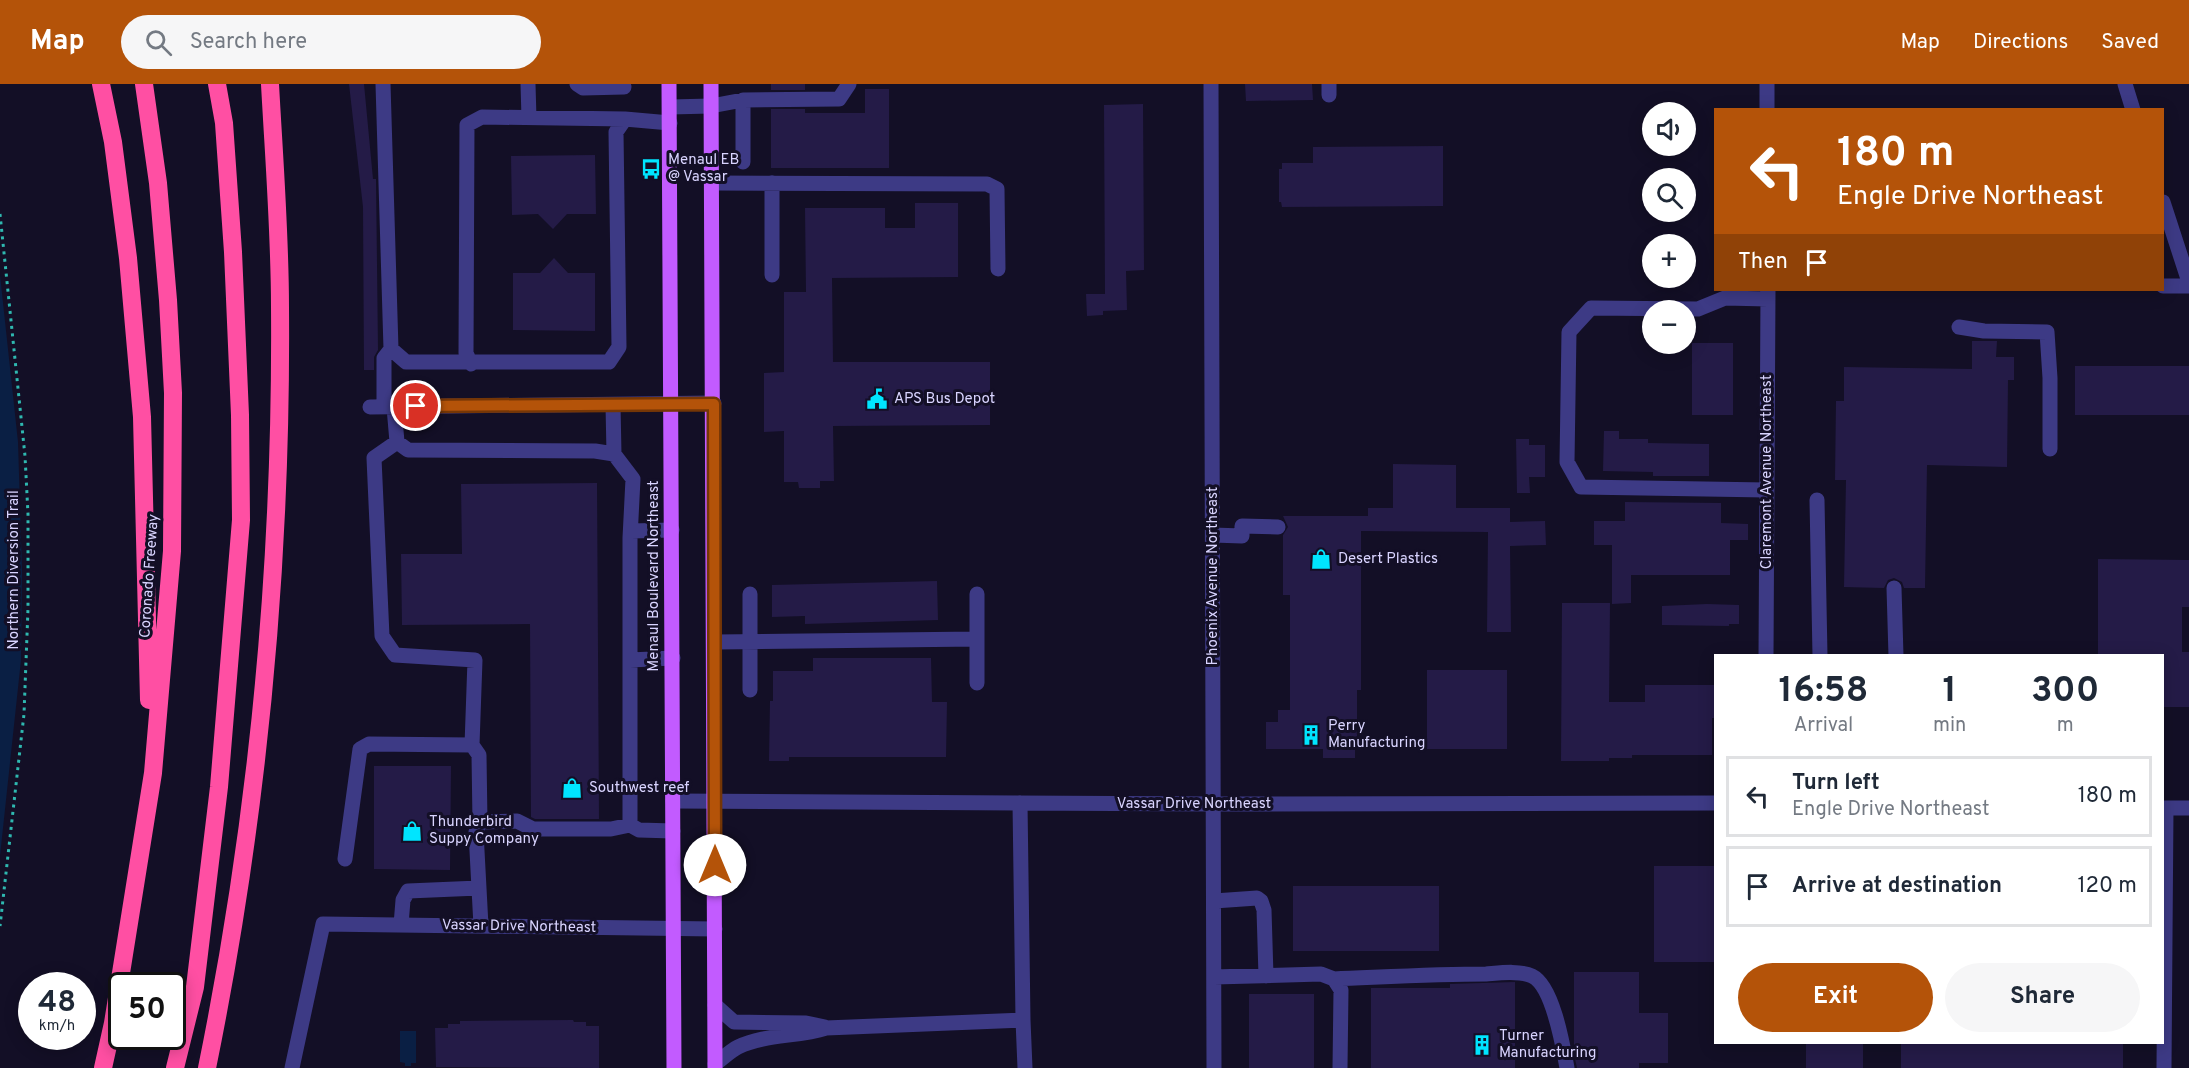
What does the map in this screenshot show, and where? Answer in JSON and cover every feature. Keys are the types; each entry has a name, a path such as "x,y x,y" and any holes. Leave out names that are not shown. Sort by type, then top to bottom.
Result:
{"highway":[{"path":"101,84 112,142 128,258 142,417 147,649 153,773"},
{"name":"Coronado Freeway","path":"103,1068 113,1023 153,773 172,551 173,393 168,300 158,183 144,84"},
{"path":"175,1068 195,987 219,787 241,520 240,415 233,252 224,123 217,84"},
{"path":"207,1068 229,955 247,837 262,710 273,574 278,485 280,309 270,84"}],"main road":[{"name":"Menaul Boulevard Northeast","path":"669,84 674,1068"},
{"path":"711,84 715,1066"}],"street":[{"path":"383,84 391,349 384,358 383,407 397,442 408,450 614,454"},
{"path":"528,84 529,118"},
{"path":"577,84 583,88 624,87"},
{"path":"670,107 711,106 743,100 839,99 849,84"},
{"name":"Phoenix Avenue Northeast","path":"1211,84 1214,1068"},
{"path":"1767,84 1767,108"},
{"path":"2125,84 2132,108"},
{"path":"743,100 743,162"},
{"path":"471,364 466,353 467,125 482,117 625,118 670,123"},
{"path":"391,349 406,363 609,363 619,347 616,132 625,118"},
{"path":"712,183 987,184 997,189 998,268"},
{"path":"772,183 772,275"},
{"path":"2164,205 2189,284 2164,286"},
{"path":"1767,490 1581,487 1567,462 1569,332 1591,308 1698,309 1725,298 1768,294"},
{"name":"Claremont Avenue Northeast","path":"1766,654 1768,294"},
{"path":"1959,327 1984,331 2047,332 2050,378 2050,449"},
{"path":"383,407 714,404"},
{"path":"613,405 614,454 633,479 630,825"},
{"path":"397,442 374,458 382,636 395,655 475,660 472,745 479,755 480,822 476,832 481,926"},
{"path":"1817,500 1820,654"},
{"path":"1213,535 1242,538 1242,526 1278,527"},
{"path":"631,531 672,530"},
{"path":"1894,588 1896,654"},
{"path":"750,594 750,690"},
{"path":"977,594 977,683"},
{"path":"715,642 977,639"},
{"path":"630,660 673,658"},
{"path":"345,859 360,749 369,744 472,745"},
{"name":"Vassar Drive Northeast","path":"673,801 1214,804 1714,803"},
{"path":"1020,803 1025,1068"},
{"path":"2164,1068 2164,808 2189,808"},
{"path":"480,822 517,821 533,829 611,829 630,825 639,830 673,831"},
{"path":"401,925 403,900 408,891 479,888"},
{"path":"1214,901 1257,898 1261,901 1264,910 1266,976"},
{"name":"Vassar Drive Northeast","path":"292,1068 323,924 715,929"},
{"path":"1214,978 1321,974 1334,979 1516,973 1533,976 1549,994 1567,1068"},
{"path":"1334,979 1341,990 1340,1068"},
{"path":"715,1005 734,1022 806,1023 827,1028"},
{"path":"715,1066 738,1048 769,1039 806,1034 827,1028 1023,1020"}],"path":[{"name":"Northern Diversion Trail","path":"0,214 25,456 28,514 24,714 0,926"}],"water":[{"path":"0,275 18,442 22,570 21,660 0,856"},
{"path":"400,1031 416,1031 416,1063 411,1063 411,1066 405,1066 405,1063 400,1062"}],"building":[{"path":"349,84 364,84 373,179 376,179 378,350 374,357 374,370 364,370 363,207"},
{"path":"771,84 805,84 805,90 771,90"},
{"path":"1245,84 1312,84 1313,100 1246,101"},
{"path":"865,89 889,89 889,168 771,168 771,109 805,109 805,113 865,113"},
{"path":"1143,104 1144,270 1126,271 1127,310 1103,311 1103,315 1087,316 1086,294 1105,294 1104,105"},
{"path":"1443,146 1443,206 1282,207 1279,202 1279,169 1282,169 1282,163 1313,163 1313,147"},
{"path":"595,155 596,214 567,214 553,229 538,214 512,215 511,156"},
{"name":"APS Bus Depot","path":"915,203 958,203 958,277 832,278 833,362 990,362 990,425 833,426 834,481 820,481 820,488 799,488 798,482 784,482 784,431 764,432 764,373 784,372 784,292 806,292 805,208 885,208 885,228 915,228"},
{"path":"554,258 568,273 595,273 595,331 513,330 513,273 540,273"},
{"path":"1972,341 1997,341 1996,357 2014,357 2014,380 2008,380 2007,467 1927,465 1925,588 1904,588 1902,582 1894,578 1888,580 1884,588 1844,587 1846,480 1835,480 1836,401 1844,401 1844,367 1972,369"},
{"path":"1696,343 1733,343 1733,415 1692,415 1692,354 1696,354"},
{"path":"2075,366 2189,366 2189,415 2075,415"},
{"path":"1604,431 1619,431 1619,439 1648,439 1648,443 1709,444 1709,476 1653,476 1653,472 1603,471"},
{"path":"1516,439 1529,439 1529,445 1545,445 1545,477 1529,477 1530,493 1517,493"},
{"path":"1393,464 1456,465 1456,508 1510,508 1510,522 1545,521 1546,545 1510,546 1511,632 1487,632 1488,532 1361,531 1361,690 1357,690 1355,758 1323,758 1323,749 1266,749 1266,722 1278,722 1278,710 1290,710 1290,595 1283,595 1283,535 1288,527 1283,516 1368,516 1368,508 1393,508"},
{"path":"597,483 599,819 535,819 531,817 530,624 402,625 401,554 462,554 461,484"},
{"path":"1625,502 1721,503 1721,523 1748,524 1748,540 1730,540 1730,575 1631,575 1631,603 1612,604 1612,545 1594,545 1594,521 1625,521"},
{"path":"2098,559 2189,560 2189,607 2182,607 2182,652 2189,652 2189,707 2164,707 2164,654 2098,654"},
{"path":"937,581 938,620 805,624 805,616 772,617 772,585"},
{"path":"1562,603 1610,603 1609,702 1645,702 1645,685 1714,685 1712,755 1632,755 1632,758 1609,758 1609,761 1561,761"},
{"path":"1739,605 1739,624 1729,624 1729,626 1662,625 1662,606"},
{"path":"813,658 931,658 932,702 947,702 946,757 789,757 789,761 769,761 773,671 813,671"},
{"path":"1427,670 1507,670 1507,749 1427,749"},
{"name":"Thunderbird Suppy Company","path":"374,766 451,766 450,870 374,869"},
{"path":"1654,866 1714,866 1714,962 1654,962"},
{"path":"1293,886 1439,886 1439,951 1293,951"},
{"path":"1574,972 1639,972 1639,1013 1668,1013 1668,1063 1639,1063 1639,1068 1577,1068 1574,1054"},
{"path":"1515,982 1515,1068 1371,1068 1371,988 1450,988 1450,984"},
{"path":"1249,994 1314,994 1314,1068 1249,1068"},
{"path":"573,1020 574,1022 586,1022 586,1026 599,1026 599,1068 436,1067 435,1028 448,1028 448,1024 460,1024 460,1021"},
{"path":"1806,1044 1863,1044 1863,1068 1806,1068"},
{"path":"1901,1044 2123,1044 2123,1068 1901,1068"}],"place":[{"name":"Menaul EB @ Vassar","path":"651,169"},
{"name":"APS Bus Depot","path":"877,399"},
{"name":"Desert Plastics","path":"1321,559"},
{"name":"Perry Manufacturing","path":"1311,735"},
{"name":"Southwest reef","path":"572,788"},
{"name":"Thunderbird Suppy Company","path":"412,831"},
{"name":"Turner Manufacturing","path":"1482,1045"}],"route":[{"path":"416,406 714,404 715,865"}]}
